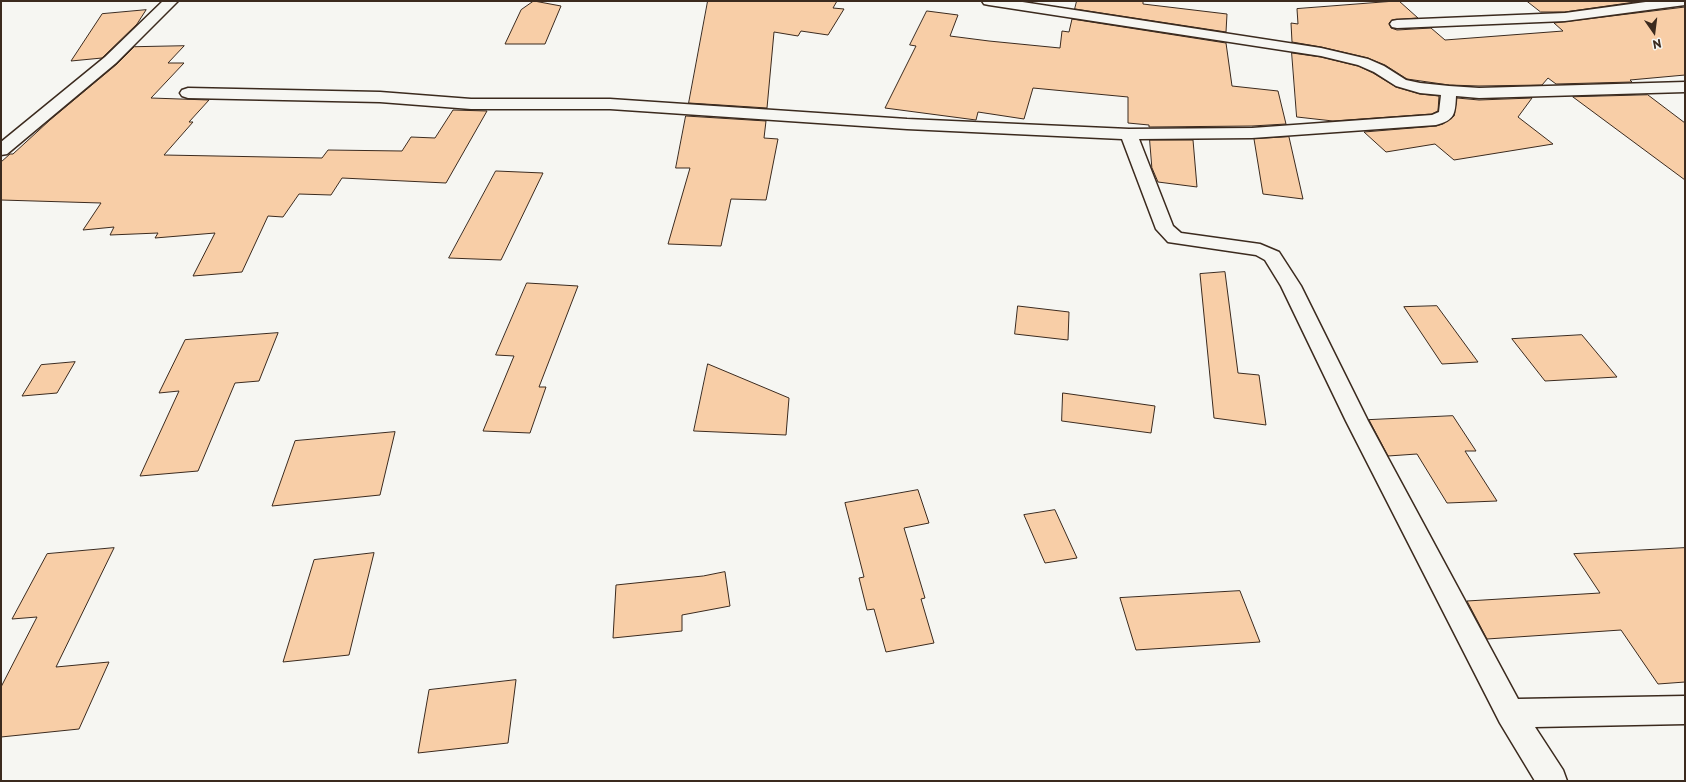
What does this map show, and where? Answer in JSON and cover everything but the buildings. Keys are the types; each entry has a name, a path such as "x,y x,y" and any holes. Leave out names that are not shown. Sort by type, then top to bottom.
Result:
{"street":[{"path":"1,150 75,91 154,20 171,1"},
{"path":"989,1 1029,9 1321,52 1363,62 1379,68 1401,83 1420,88 1486,93 1685,87"},
{"path":"1397,24 1565,17 1684,1"},
{"path":"188,93 380,97 471,104 610,104 900,124 1129,134 1252,133 1436,120 1447,114 1449,91"},
{"path":"1129,134 1165,229 1176,238 1260,250 1272,256 1291,286 1357,420 1510,713 1552,781"},
{"path":"1510,713 1685,710"}]}
